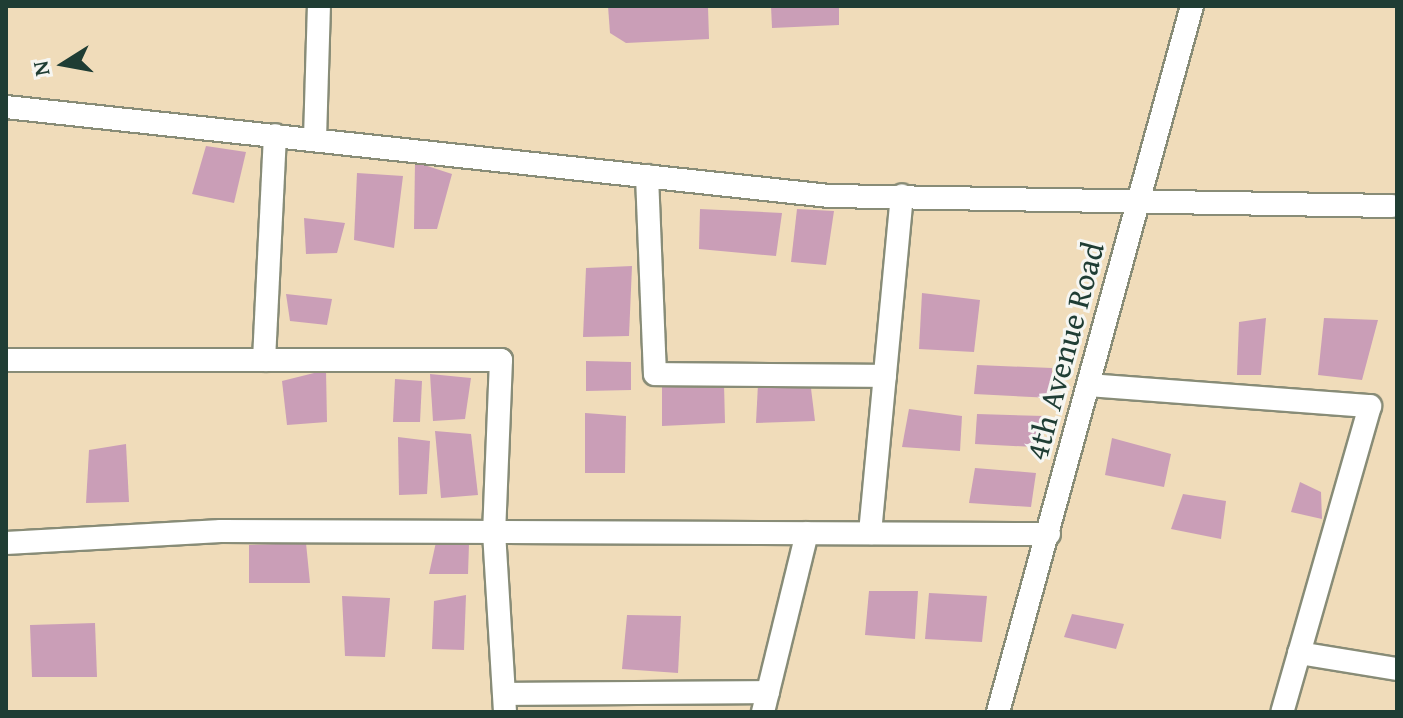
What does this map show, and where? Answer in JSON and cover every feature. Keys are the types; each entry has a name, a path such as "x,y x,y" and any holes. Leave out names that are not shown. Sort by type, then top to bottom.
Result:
{"street":[{"path":"315,139 319,6"},
{"name":"4th Avenue Road","path":"998,712 1192,6"},
{"path":"6,107 647,176 902,196 1392,206"},
{"path":"264,360 275,135"},
{"path":"647,176 655,374 885,376"},
{"path":"870,533 902,196"},
{"path":"6,360 501,360 494,532 505,703 766,702 807,533"},
{"path":"1089,385 1370,406 1282,712"},
{"path":"6,543 221,531 1049,534"},
{"path":"1299,653 1397,669"}],"building":[{"path":"608,6 708,6 709,39 626,43 610,33"},
{"path":"771,6 839,6 839,25 772,28"},
{"path":"206,146 246,152 234,203 192,194"},
{"path":"415,162 452,174 437,229 414,229"},
{"path":"357,173 403,176 394,248 354,240"},
{"path":"700,209 782,213 776,256 699,249"},
{"path":"797,209 834,211 826,265 791,262"},
{"path":"304,218 345,223 337,253 306,254"},
{"path":"632,266 629,336 583,337 586,268"},
{"path":"922,293 980,300 974,352 919,349"},
{"path":"286,294 332,299 327,325 290,321"},
{"path":"1266,318 1261,375 1237,375 1239,322"},
{"path":"1324,318 1378,320 1362,380 1318,375"},
{"path":"586,361 631,362 631,390 586,391"},
{"path":"977,365 1052,368 1052,398 974,394"},
{"path":"326,370 327,422 287,425 282,381"},
{"path":"430,374 471,378 465,419 433,421"},
{"path":"395,379 422,381 420,422 393,422"},
{"path":"810,380 815,421 756,423 758,384"},
{"path":"724,384 725,423 662,426 662,386"},
{"path":"909,409 962,416 960,451 902,447"},
{"path":"585,413 626,416 625,473 585,473"},
{"path":"977,414 1044,416 1035,447 975,444"},
{"path":"435,431 471,434 478,495 441,498"},
{"path":"398,437 430,441 427,494 399,495"},
{"path":"1112,438 1171,454 1164,487 1105,475"},
{"path":"126,444 129,502 86,503 89,450"},
{"path":"975,468 1036,473 1031,507 969,503"},
{"path":"1300,482 1321,492 1322,519 1291,512"},
{"path":"1183,494 1226,501 1221,539 1171,529"},
{"path":"436,542 469,544 468,574 429,574"},
{"path":"306,543 310,583 249,583 249,545"},
{"path":"869,591 918,591 915,639 865,635"},
{"path":"929,593 987,596 982,642 925,639"},
{"path":"466,595 464,650 432,649 434,601"},
{"path":"342,596 390,598 385,657 345,656"},
{"path":"1072,614 1124,624 1116,649 1064,637"},
{"path":"627,615 681,616 678,673 622,669"},
{"path":"95,623 97,677 32,677 30,625"}]}
